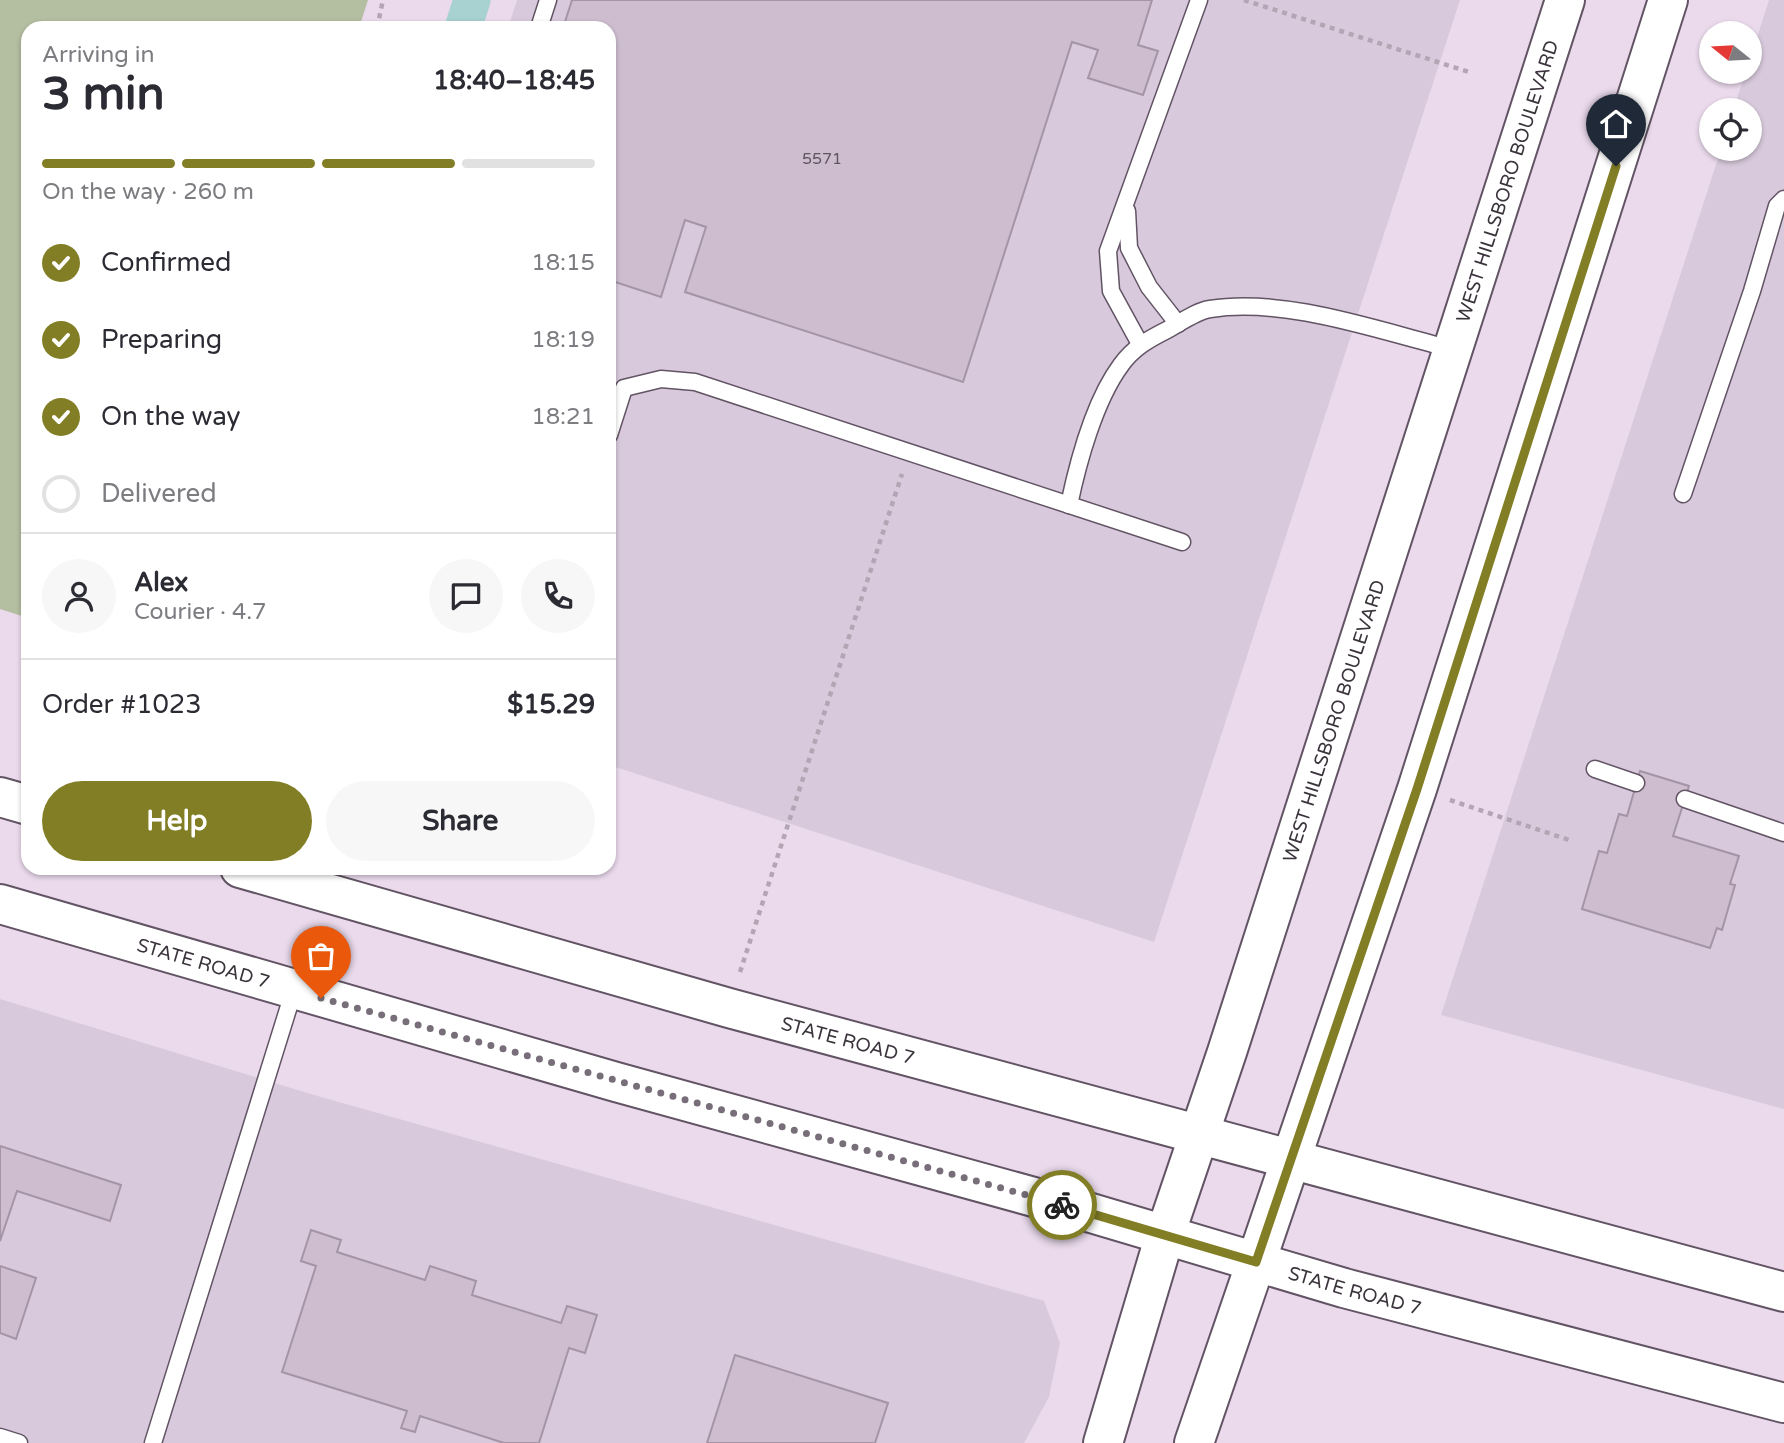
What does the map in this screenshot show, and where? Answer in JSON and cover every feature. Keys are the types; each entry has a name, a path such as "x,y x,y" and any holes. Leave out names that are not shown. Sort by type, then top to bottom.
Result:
{"main road":[{"name":"WEST HILLSBORO BOULEVARD","path":"1102,1443 1165,1235 1200,1137 1565,0"},
{"path":"1194,1443 1417,789 1668,0"},
{"path":"0,797 21,803"},
{"name":"STATE ROAD 7","path":"272,875 652,987 1200,1137 1784,1292"},
{"name":"STATE ROAD 7","path":"0,904 1343,1288 1784,1403"}],"lane":[{"path":"541,21 548,0"},
{"path":"1140,344 1111,291 1108,251 1199,0"},
{"path":"1683,494 1752,291 1777,206 1784,200"},
{"path":"1126,205 1129,248 1149,287 1178,324"},
{"path":"1069,505 1076,473 1100,406 1120,366 1140,344 1208,309 1256,306 1315,316 1452,349"},
{"path":"616,413 624,388 661,379 695,382 1182,542"},
{"path":"1595,769 1636,783"},
{"path":"1685,799 1784,833"},
{"path":"153,1443 294,990"},
{"path":"0,1437 19,1443"}],"path":[{"path":"378,21 383,0"},
{"path":"1244,0 1472,73"},
{"path":"751,939 909,454"},
{"path":"1417,789 1572,841"}],"shaded area":[{"path":"517,0 1460,0 1154,942 616,767 616,21 510,21"},
{"path":"1769,0 1784,0 1784,1109 1441,1015 1717,161 1762,161 1762,98 1737,98 1742,84 1762,84 1762,22"},
{"path":"0,999 314,1095 1044,1301 1060,1343 1049,1397 1024,1443 0,1443"}],"green space":[{"path":"0,0 368,0 361,21 21,21 21,616 0,609"}],"building":[{"path":"572,0 1152,0 1138,45 1158,51 1143,95 1088,78 1098,50 1072,42 963,382 685,292 706,227 685,220 661,297 616,282 616,21 565,21"},
{"path":"1640,771 1689,786 1673,836 1739,856 1730,884 1735,885 1722,930 1717,928 1710,948 1582,909 1599,851 1607,853 1619,814 1627,816"},
{"path":"0,1146 121,1185 110,1221 17,1191 0,1241"},
{"path":"311,1230 341,1240 337,1252 425,1280 430,1266 476,1281 472,1295 561,1323 567,1306 597,1315 585,1353 569,1348 539,1443 504,1443 420,1416 415,1432 401,1428 407,1411 282,1372 316,1266 301,1261"},
{"path":"0,1266 36,1278 16,1339 0,1333"},
{"path":"735,1355 888,1403 875,1443 707,1443"}],"waterway":[{"path":"465,21 472,0"}],"way so far":[{"path":"321,998 1062,1205"}],"route":[{"path":"1062,1205 1256,1262 1417,789 1551,377 1616,166"}]}
